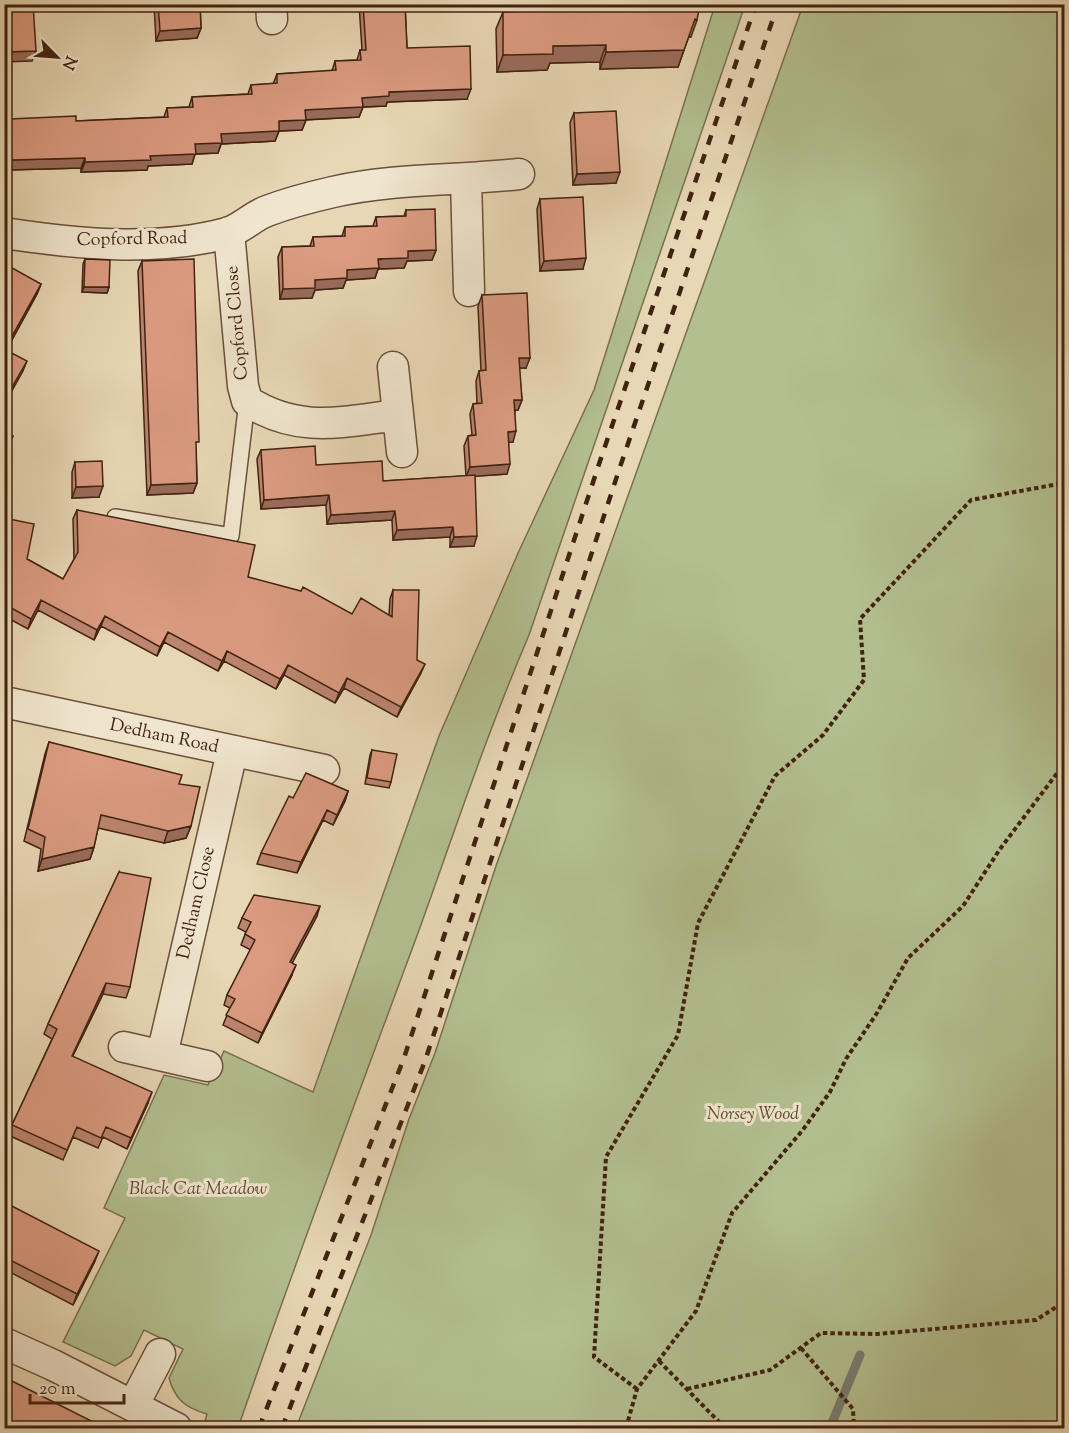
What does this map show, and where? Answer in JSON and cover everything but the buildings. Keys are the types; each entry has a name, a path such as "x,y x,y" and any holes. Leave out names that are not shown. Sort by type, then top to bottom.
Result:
{"street":[{"name":"Copford Road","path":"4,233 56,241 133,243 190,240 229,232 266,212 334,192 401,182 466,180 519,174"},
{"path":"466,180 469,291"},
{"name":"Copford Close","path":"229,232 243,386 247,401 267,414 290,422 328,424 398,415"},
{"path":"393,367 402,452"},
{"name":"Dedham Road","path":"4,702 324,770"},
{"name":"Dedham Close","path":"162,1055 232,752"},
{"path":"124,1047 207,1066"},
{"path":"4,1343 176,1428"},
{"path":"133,1406 160,1354"}],"lane":[{"path":"115,517 231,536 247,401"}],"path":[{"path":"637,1389 594,1357 606,1157 678,1035 698,923 775,776 823,735 864,680 860,619 971,500 1065,483"},
{"path":"626,1428 637,1389 696,1311 732,1213 802,1131 830,1092 846,1059 877,1013 908,958 963,906 1000,849 1065,764"},
{"path":"687,1389 771,1370 821,1333 877,1334 1036,1320 1065,1302"},
{"path":"801,1348 853,1409 854,1428"},
{"path":"658,1360 725,1428"}],"green space":[{"name":"Black Cat Meadow","path":"715,5 745,5 529,635 485,746 238,1428 203,1428 207,1414 187,1406 171,1386 169,1378 183,1349 144,1330 131,1356 115,1366 63,1342 125,1218 104,1208 164,1075 208,1085 224,1051 313,1092 439,736 519,551 594,390"},
{"name":"Norsey Wood","path":"803,5 1064,5 1064,1428 296,1428 371,1235 409,1119 435,1053 496,866"}],"waterway":[{"path":"830,1428 860,1355"}],"railway":[{"path":"259,1428 404,1058 599,464 756,4"},
{"path":"282,1428 425,1061 620,467 778,4"}]}
